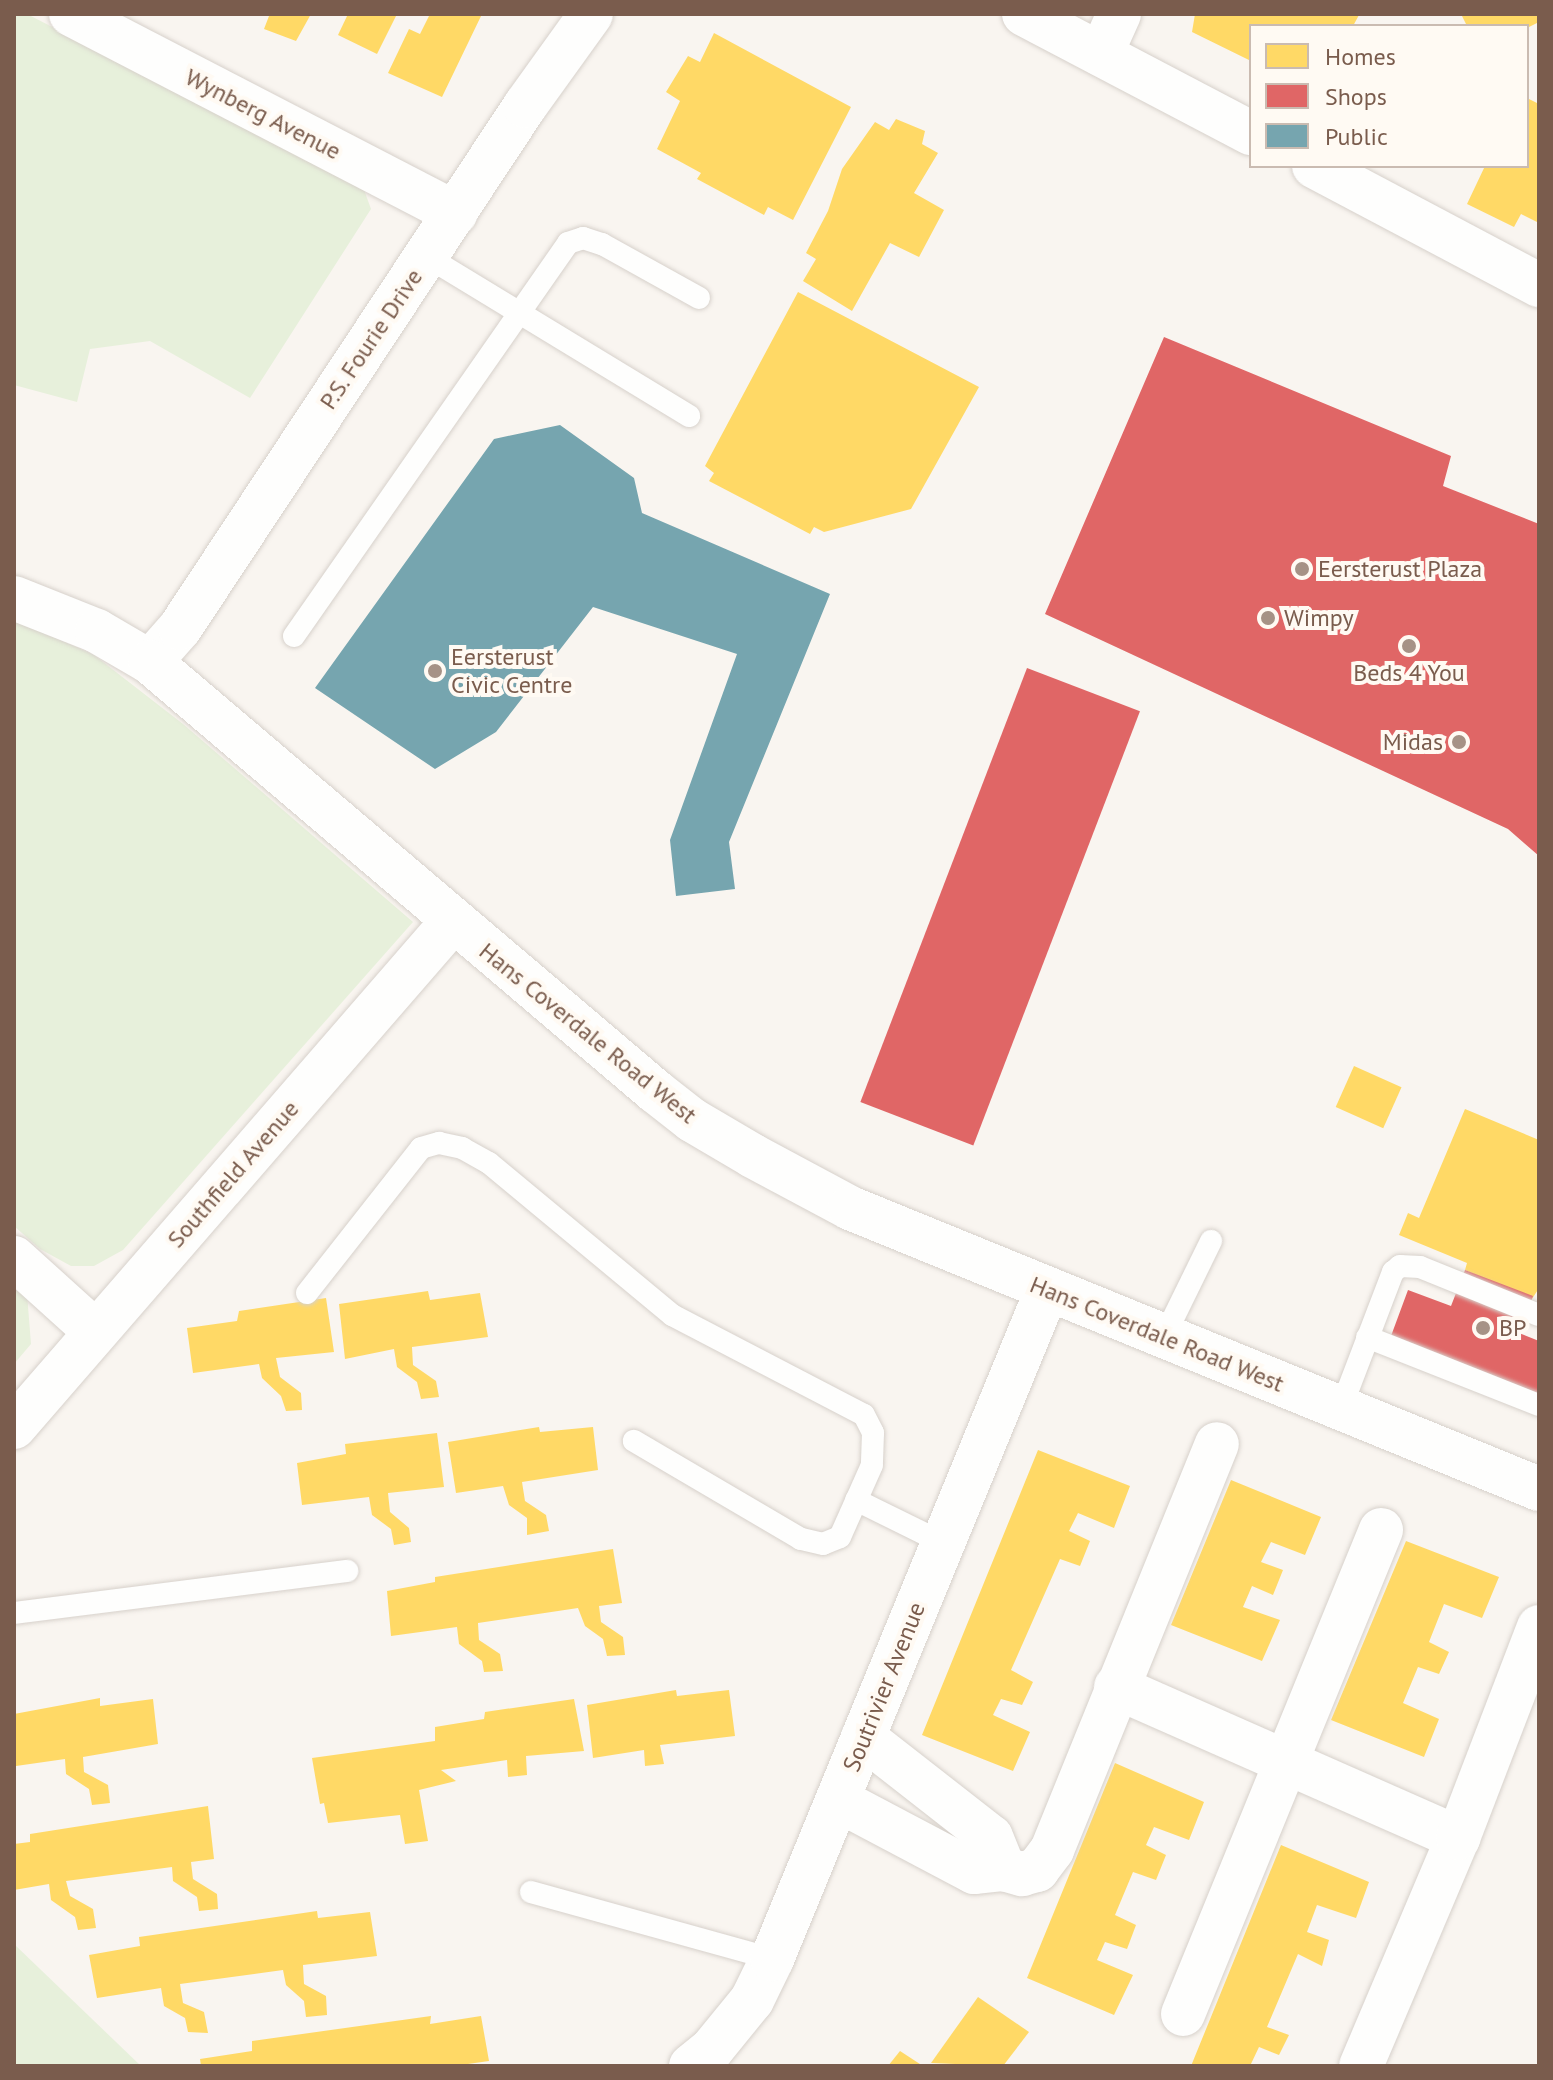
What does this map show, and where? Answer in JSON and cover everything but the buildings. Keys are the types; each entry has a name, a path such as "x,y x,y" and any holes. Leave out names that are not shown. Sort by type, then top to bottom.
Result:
{"street":[{"name":"Wynberg Avenue","path":"71,14 455,213"},
{"name":"P.S. Fourie Drive","path":"150,662 180,628 525,106 591,14"},
{"path":"1024,14 1249,132"},
{"path":"1101,54 1119,14"},
{"path":"1318,168 1539,285"},
{"name":"Hans Coverdale Road West","path":"14,598 97,631 150,662 452,922 692,1120 850,1208 1539,1489"},
{"name":"Southfield Avenue","path":"14,1427 452,922"},
{"path":"14,1258 96,1332"},
{"name":"Soutrivier Avenue","path":"691,2066 712,2049 752,2000 772,1959 1047,1290"},
{"path":"838,1800 974,1872 1004,1869 1022,1874 1037,1870 1052,1850 1217,1444"},
{"path":"1183,2014 1381,1530"},
{"path":"1361,2066 1458,1838 1539,1627"},
{"path":"1116,1687 1458,1838"},
{"path":"863,1737 991,1837 1004,1869"}],"lane":[{"path":"294,636 568,243 583,238 602,244 699,298"},
{"path":"426,256 689,416"},
{"path":"307,1293 421,1148 439,1143 462,1148 489,1163 672,1315 864,1415 873,1433 872,1465 840,1537 823,1544 801,1539 634,1441"},
{"path":"1164,1337 1211,1241"},
{"path":"1341,1408 1393,1272 1408,1265 1539,1315"},
{"path":"1367,1337 1539,1405"},
{"path":"856,1500 943,1543"},
{"path":"14,1613 347,1571"},
{"path":"531,1892 772,1959"}],"green space":[{"path":"14,14 27,14 363,187 371,209 250,398 150,341 90,349 77,402 14,385"},
{"path":"14,619 94,655 183,724 413,922 123,1250 94,1266 71,1266 40,1249 14,1226"},
{"path":"14,1283 27,1294 31,1344 14,1364"},
{"path":"14,1944 141,2066 14,2066"}],"place":[{"name":"Eersterust Plaza","path":"1302,569"},
{"name":"Wimpy","path":"1268,618"},
{"name":"Beds 4 You","path":"1409,646"},
{"name":"Eersterust Civic Centre","path":"435,671"},
{"name":"Midas","path":"1459,742"},
{"name":"BP","path":"1483,1328"}]}
